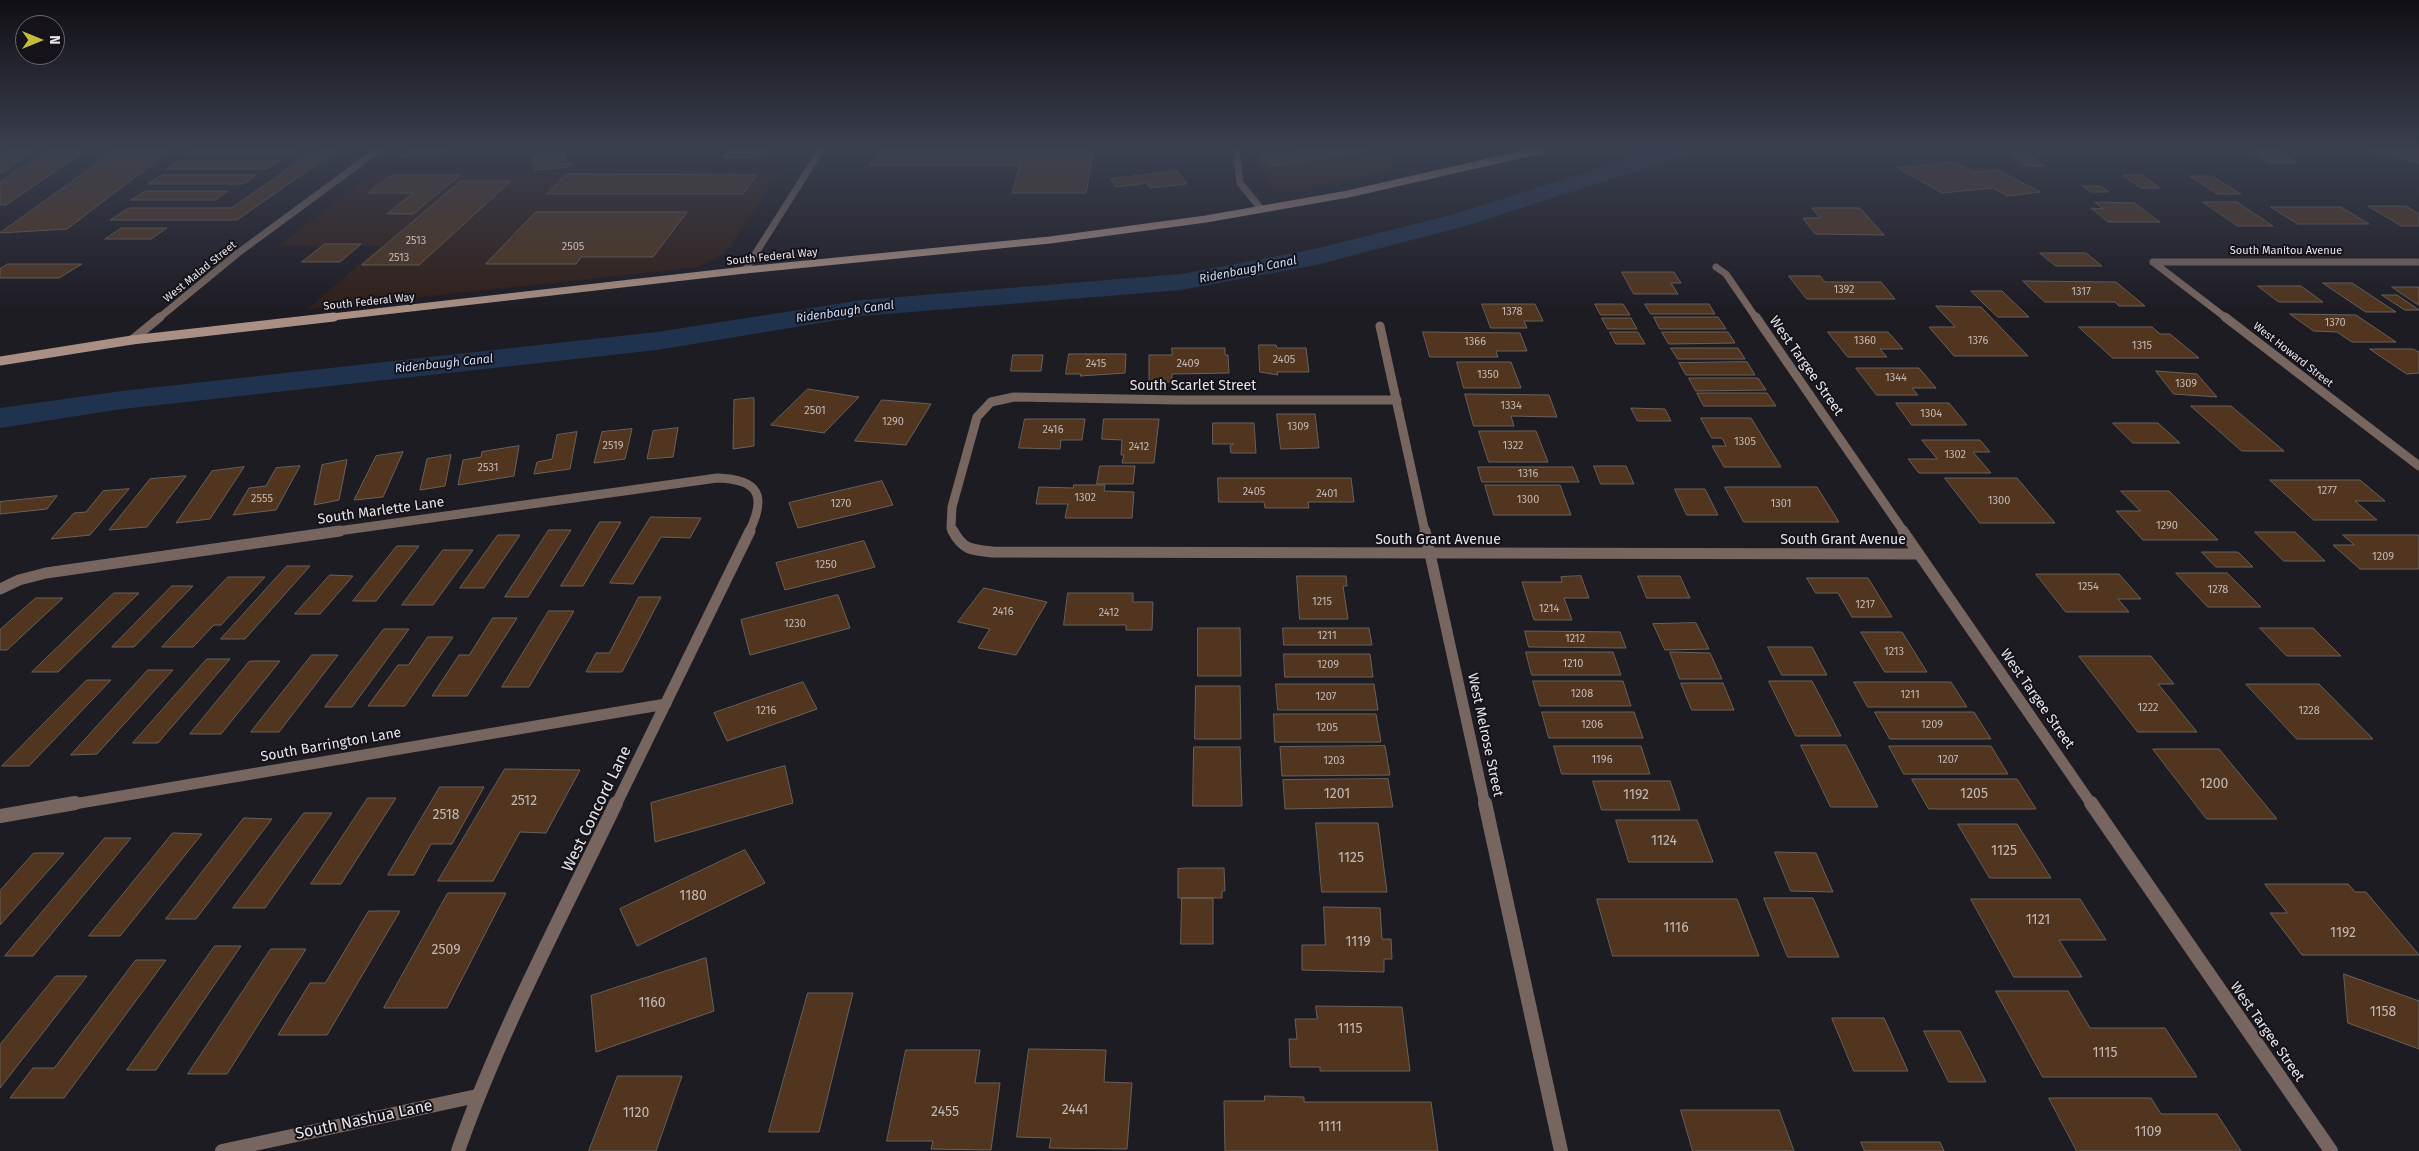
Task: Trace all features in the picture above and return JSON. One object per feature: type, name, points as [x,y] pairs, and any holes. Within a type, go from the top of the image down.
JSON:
[{"type":"main road","name":"South Federal Way","points":[[0,361],[132,340],[745,270],[1050,240],[1292,204]]},
{"type":"street","name":"West Malad Street","points":[[132,340],[238,253],[305,204]]},
{"type":"street","points":[[745,270],[786,204]]},
{"type":"street","points":[[1257,204],[1261,209]]},
{"type":"street","name":"South Manitou Avenue","points":[[2153,262],[2419,262]]},
{"type":"street","name":"West Howard Street","points":[[2153,262],[2419,466]]},
{"type":"street","name":"West Targee Street","points":[[1716,266],[1726,274],[2331,1151]]},
{"type":"street","name":"West Melrose Street","points":[[1380,326],[1561,1151]]},
{"type":"street","name":"South Scarlet Street","points":[[960,544],[951,528],[952,506],[978,417],[991,402],[1014,397],[1178,400],[1397,400]]},
{"type":"street","name":"South Marlette Lane","points":[[0,589],[19,580],[56,572],[702,479],[728,478],[748,484]]},
{"type":"street","name":"West Concord Lane","points":[[458,1151],[477,1096],[510,1022],[758,514],[758,498],[748,484]]},
{"type":"street","name":"South Grant Avenue","points":[[960,544],[974,550],[993,552],[1918,554]]},
{"type":"street","name":"South Barrington Lane","points":[[0,816],[666,704]]},
{"type":"street","name":"South Nashua Lane","points":[[222,1151],[477,1096]]},
{"type":"shaded area","points":[[333,204],[759,204],[725,253],[700,267],[308,309],[380,246],[277,246]]},
{"type":"building","points":[[41,204],[100,204],[67,229],[0,233]]},
{"type":"building","points":[[237,204],[260,204],[237,220],[110,220],[129,208],[231,208]]},
{"type":"building","points":[[400,204],[425,204],[413,214],[387,214]]},
{"type":"building","points":[[434,204],[486,204],[419,265],[362,265]]},
{"type":"building","points":[[2097,204],[2135,204],[2160,222],[2108,222],[2091,208],[2103,209]]},
{"type":"building","points":[[2205,204],[2240,204],[2273,226],[2238,226]]},
{"type":"building","points":[[2368,206],[2406,206],[2419,214],[2419,226],[2402,226]]},
{"type":"building","points":[[2271,207],[2341,207],[2369,224],[2298,224]]},
{"type":"building","points":[[1812,208],[1860,208],[1884,235],[1815,234],[1803,218],[1820,218]]},
{"type":"building","points":[[536,212],[687,212],[653,257],[581,257],[576,264],[486,264]]},
{"type":"building","points":[[122,228],[167,228],[151,239],[105,239]]},
{"type":"building","points":[[325,244],[361,244],[340,262],[302,262]]},
{"type":"building","points":[[2040,253],[2086,253],[2102,266],[2056,266]]},
{"type":"building","points":[[8,264],[82,264],[59,278],[0,278],[0,269]]},
{"type":"building","points":[[1622,272],[1674,272],[1681,283],[1671,283],[1678,294],[1634,294]]},
{"type":"building","points":[[1789,276],[1820,276],[1825,282],[1881,282],[1895,299],[1807,299]]},
{"type":"building","points":[[2023,281],[2116,282],[2145,306],[2119,306],[2115,302],[2045,302]]},
{"type":"building","points":[[2323,283],[2352,283],[2396,312],[2366,312]]},
{"type":"building","points":[[2258,286],[2301,286],[2323,302],[2279,302]]},
{"type":"building","points":[[2392,287],[2419,287],[2419,305]]},
{"type":"building","points":[[1971,291],[2002,291],[2029,317],[1998,317]]},
{"type":"building","points":[[2382,295],[2397,295],[2419,310],[2405,310]]},
{"type":"building","points":[[1482,304],[1535,304],[1543,321],[1524,321],[1527,328],[1491,328]]},
{"type":"building","points":[[1595,304],[1623,304],[1630,315],[1601,315]]},
{"type":"building","points":[[1645,304],[1709,304],[1715,314],[1651,314]]},
{"type":"building","points":[[1936,306],[1981,307],[2028,356],[1954,356],[1929,327],[1955,327]]},
{"type":"building","points":[[2290,314],[2356,315],[2396,342],[2352,342],[2337,332],[2314,331]]},
{"type":"building","points":[[1654,317],[1718,317],[1726,329],[1660,329]]},
{"type":"building","points":[[1602,318],[1631,318],[1637,329],[1608,329]]},
{"type":"building","points":[[2079,327],[2152,327],[2160,334],[2170,334],[2199,358],[2113,358]]},
{"type":"building","points":[[1423,332],[1520,333],[1527,351],[1496,351],[1498,357],[1430,357]]},
{"type":"building","points":[[1610,332],[1638,332],[1645,344],[1616,344]]},
{"type":"building","points":[[1662,332],[1728,332],[1735,343],[1669,344]]},
{"type":"building","points":[[1828,332],[1888,332],[1903,349],[1880,349],[1887,357],[1848,357]]},
{"type":"building","points":[[1259,345],[1276,345],[1277,348],[1306,348],[1309,372],[1277,372],[1278,375],[1260,372]]},
{"type":"building","points":[[1172,348],[1225,348],[1225,355],[1228,355],[1229,373],[1172,374],[1172,382],[1149,382],[1149,355],[1172,355]]},
{"type":"building","points":[[1671,348],[1738,348],[1745,359],[1678,359]]},
{"type":"building","points":[[2370,349],[2413,349],[2419,352],[2419,373],[2407,374]]},
{"type":"building","points":[[1069,354],[1126,354],[1125,373],[1080,376],[1081,374],[1066,374]]},
{"type":"building","points":[[1013,355],[1043,355],[1041,371],[1011,371]]},
{"type":"building","points":[[1457,362],[1511,362],[1521,388],[1464,388]]},
{"type":"building","points":[[1747,362],[1755,375],[1686,375],[1679,363]]},
{"type":"building","points":[[1856,368],[1919,368],[1936,388],[1912,388],[1918,395],[1877,395]]},
{"type":"building","points":[[2156,371],[2197,374],[2217,397],[2174,394]]},
{"type":"building","points":[[1689,378],[1758,378],[1766,390],[1696,391]]},
{"type":"building","points":[[808,389],[859,397],[824,433],[771,425]]},
{"type":"building","points":[[1697,393],[1767,393],[1776,406],[1704,406]]},
{"type":"building","points":[[1465,394],[1549,395],[1557,417],[1511,416],[1514,426],[1474,426]]},
{"type":"building","points":[[754,398],[754,446],[733,449],[734,400]]},
{"type":"building","points":[[882,400],[931,404],[906,445],[855,441]]},
{"type":"building","points":[[1896,403],[1949,403],[1967,425],[1912,425]]},
{"type":"building","points":[[2191,406],[2231,406],[2284,451],[2242,451]]},
{"type":"building","points":[[1631,408],[1665,409],[1671,421],[1638,421]]},
{"type":"building","points":[[1277,414],[1315,414],[1319,448],[1281,449]]},
{"type":"building","points":[[1701,418],[1751,418],[1781,467],[1724,467],[1712,446],[1726,446],[1722,438],[1712,438]]},
{"type":"building","points":[[1025,419],[1085,419],[1082,440],[1061,440],[1060,449],[1019,448]]},
{"type":"building","points":[[1104,419],[1159,419],[1154,463],[1122,463],[1124,455],[1121,455],[1122,440],[1102,439]]},
{"type":"building","points":[[1213,423],[1254,423],[1256,453],[1231,453],[1230,446],[1234,444],[1213,444]]},
{"type":"building","points":[[2113,423],[2158,423],[2180,443],[2133,443]]},
{"type":"building","points":[[678,428],[673,457],[647,459],[653,431]]},
{"type":"building","points":[[632,429],[625,459],[594,463],[602,432]]},
{"type":"building","points":[[1479,431],[1536,431],[1548,462],[1489,462]]},
{"type":"building","points":[[577,432],[570,469],[534,474],[537,462],[552,459],[557,435]]},
{"type":"building","points":[[1922,440],[1980,440],[1990,452],[1973,452],[1991,473],[1919,473],[1908,459],[1937,459]]},
{"type":"building","points":[[519,446],[514,476],[458,485],[463,460],[481,457],[482,452]]},
{"type":"building","points":[[403,452],[383,497],[354,500],[376,456]]},
{"type":"building","points":[[451,455],[445,486],[420,490],[427,459]]},
{"type":"building","points":[[347,460],[339,500],[314,505],[322,465]]},
{"type":"building","points":[[300,466],[276,510],[233,515],[249,488],[266,486],[276,468]]},
{"type":"building","points":[[1100,466],[1135,466],[1133,484],[1097,484]]},
{"type":"building","points":[[1594,466],[1626,466],[1634,484],[1601,484]]},
{"type":"building","points":[[244,467],[210,519],[176,523],[212,471]]},
{"type":"building","points":[[1478,467],[1573,467],[1579,482],[1482,482]]},
{"type":"building","points":[[186,476],[147,527],[109,530],[150,479]]},
{"type":"building","points":[[1218,478],[1351,478],[1354,502],[1308,502],[1309,508],[1265,508],[1264,502],[1219,502]]},
{"type":"building","points":[[1945,478],[2017,478],[2055,523],[1980,523]]},
{"type":"building","points":[[2270,480],[2360,480],[2385,501],[2355,501],[2377,520],[2314,520]]},
{"type":"building","points":[[882,481],[893,505],[798,528],[789,503]]},
{"type":"building","points":[[1074,485],[1105,485],[1104,491],[1134,492],[1132,518],[1065,518],[1068,504],[1036,504],[1039,487],[1073,488]]},
{"type":"building","points":[[1485,485],[1560,485],[1571,515],[1494,515]]},
{"type":"building","points":[[1725,487],[1817,487],[1839,522],[1744,522]]},
{"type":"building","points":[[129,489],[90,535],[51,539],[74,513],[86,512],[103,491]]},
{"type":"building","points":[[1675,489],[1705,489],[1718,515],[1687,515]]},
{"type":"building","points":[[2121,491],[2169,491],[2218,540],[2143,540],[2116,511],[2140,511]]},
{"type":"building","points":[[57,496],[47,509],[0,514],[0,502]]},
{"type":"building","points":[[651,517],[701,518],[690,538],[661,537],[633,584],[610,583]]},
{"type":"building","points":[[600,522],[621,522],[583,586],[561,586]]},
{"type":"building","points":[[549,530],[571,530],[528,597],[505,597]]},
{"type":"building","points":[[2255,532],[2295,532],[2325,561],[2284,561]]},
{"type":"building","points":[[498,535],[520,535],[484,588],[460,588]]},
{"type":"building","points":[[2343,535],[2419,535],[2419,569],[2360,569],[2333,545],[2354,545]]},
{"type":"building","points":[[864,541],[875,567],[785,590],[776,563]]},
{"type":"building","points":[[397,546],[419,546],[376,601],[353,601]]},
{"type":"building","points":[[443,550],[473,550],[433,605],[402,605]]},
{"type":"building","points":[[2202,552],[2238,552],[2253,567],[2216,567]]},
{"type":"building","points":[[287,566],[310,566],[245,639],[221,639]]},
{"type":"building","points":[[2176,573],[2227,573],[2261,607],[2208,607]]},
{"type":"building","points":[[2036,574],[2119,574],[2141,599],[2118,599],[2129,612],[2066,612]]},
{"type":"building","points":[[330,575],[353,576],[320,614],[295,614]]},
{"type":"building","points":[[1297,576],[1346,576],[1347,586],[1343,586],[1348,619],[1300,619]]},
{"type":"building","points":[[1581,576],[1589,598],[1564,598],[1572,620],[1534,620],[1522,582],[1562,582],[1561,577]]},
{"type":"building","points":[[1638,576],[1680,576],[1690,598],[1647,598]]},
{"type":"building","points":[[228,577],[265,577],[221,625],[214,625],[193,647],[162,647]]},
{"type":"building","points":[[1807,578],[1868,578],[1892,617],[1852,617],[1838,593],[1816,593]]},
{"type":"building","points":[[172,586],[193,586],[134,647],[112,647]]},
{"type":"building","points":[[984,588],[1047,602],[1016,655],[978,648],[990,629],[958,622]]},
{"type":"building","points":[[114,593],[139,593],[58,672],[32,672]]},
{"type":"building","points":[[1068,593],[1133,593],[1133,602],[1153,602],[1152,630],[1126,630],[1126,625],[1064,625]]},
{"type":"building","points":[[838,595],[850,628],[750,655],[741,620]]},
{"type":"building","points":[[639,597],[661,597],[622,672],[586,672],[596,653],[609,653]]},
{"type":"building","points":[[36,598],[63,598],[7,650],[0,650],[0,630]]},
{"type":"building","points":[[549,611],[574,611],[529,687],[502,687]]},
{"type":"building","points":[[493,618],[517,618],[467,696],[432,696],[459,655],[469,655]]},
{"type":"building","points":[[1696,623],[1709,649],[1665,650],[1653,624]]},
{"type":"building","points":[[1198,628],[1240,628],[1241,676],[1198,676]]},
{"type":"building","points":[[1283,628],[1369,628],[1372,645],[1284,645]]},
{"type":"building","points":[[2260,628],[2313,628],[2341,656],[2287,656]]},
{"type":"building","points":[[384,629],[409,629],[352,707],[325,707]]},
{"type":"building","points":[[1525,631],[1620,632],[1626,648],[1529,647]]},
{"type":"building","points":[[1861,632],[1902,632],[1927,672],[1885,672]]},
{"type":"building","points":[[428,637],[453,637],[405,706],[368,706],[398,665],[408,665]]},
{"type":"building","points":[[1768,647],[1812,647],[1827,675],[1782,675]]},
{"type":"building","points":[[1526,652],[1613,652],[1621,675],[1532,675]]},
{"type":"building","points":[[1670,652],[1710,653],[1722,679],[1680,679]]},
{"type":"building","points":[[1284,654],[1370,654],[1373,677],[1285,677]]},
{"type":"building","points":[[312,655],[338,655],[279,732],[251,732]]},
{"type":"building","points":[[2079,656],[2151,656],[2174,684],[2158,684],[2197,732],[2138,732]]},
{"type":"building","points":[[207,659],[230,659],[158,743],[133,743]]},
{"type":"building","points":[[250,661],[280,661],[221,734],[190,734]]},
{"type":"building","points":[[148,670],[173,670],[97,754],[71,755]]},
{"type":"building","points":[[87,680],[111,680],[29,766],[2,766]]},
{"type":"building","points":[[1533,681],[1623,681],[1631,706],[1540,706]]},
{"type":"building","points":[[1769,681],[1812,681],[1841,736],[1796,736]]},
{"type":"building","points":[[803,682],[817,709],[727,741],[714,713]]},
{"type":"building","points":[[1854,682],[1951,682],[1967,707],[1868,707]]},
{"type":"building","points":[[1681,683],[1723,683],[1734,710],[1692,710]]},
{"type":"building","points":[[1276,684],[1374,684],[1378,710],[1278,710]]},
{"type":"building","points":[[2246,684],[2319,684],[2373,739],[2297,739]]},
{"type":"building","points":[[1196,686],[1240,686],[1241,739],[1195,739]]},
{"type":"building","points":[[1542,712],[1634,712],[1643,738],[1549,738]]},
{"type":"building","points":[[1875,712],[1974,712],[1991,739],[1890,739]]},
{"type":"building","points":[[1274,714],[1376,714],[1381,742],[1275,742]]},
{"type":"building","points":[[1801,745],[1846,745],[1878,807],[1831,807]]},
{"type":"building","points":[[1385,746],[1390,775],[1282,776],[1280,747]]},
{"type":"building","points":[[1554,746],[1641,746],[1650,774],[1562,774]]},
{"type":"building","points":[[1889,746],[1991,746],[2008,774],[1904,774]]},
{"type":"building","points":[[1194,747],[1240,747],[1242,806],[1193,806]]},
{"type":"building","points":[[2153,749],[2219,749],[2277,819],[2207,819]]},
{"type":"building","points":[[785,766],[793,803],[655,842],[651,803]]},
{"type":"building","points":[[505,769],[580,770],[546,833],[520,832],[493,881],[438,881]]},
{"type":"building","points":[[1388,779],[1393,807],[1285,809],[1283,780]]},
{"type":"building","points":[[1912,779],[2017,779],[2036,809],[1929,809]]},
{"type":"building","points":[[1593,781],[1670,781],[1680,810],[1602,810]]},
{"type":"building","points":[[440,787],[484,787],[452,844],[431,844],[414,875],[388,875]]},
{"type":"building","points":[[368,798],[396,798],[341,884],[311,884]]},
{"type":"building","points":[[304,813],[332,813],[265,908],[233,908]]},
{"type":"building","points":[[244,818],[272,819],[196,919],[166,919]]},
{"type":"building","points":[[1616,820],[1697,820],[1713,862],[1629,862]]},
{"type":"building","points":[[1316,823],[1378,823],[1387,892],[1322,892]]},
{"type":"building","points":[[1958,824],[2017,824],[2051,878],[1990,878]]},
{"type":"building","points":[[173,833],[202,834],[120,936],[89,936]]},
{"type":"building","points":[[105,838],[131,838],[33,956],[5,956]]},
{"type":"building","points":[[745,850],[765,883],[637,946],[620,909]]},
{"type":"building","points":[[1775,852],[1816,853],[1833,892],[1791,891]]},
{"type":"building","points":[[34,853],[64,853],[0,925],[0,891]]},
{"type":"building","points":[[1224,868],[1225,891],[1222,891],[1222,898],[1178,898],[1178,869]]},
{"type":"building","points":[[2265,884],[2348,884],[2355,892],[2366,892],[2419,955],[2302,955],[2270,913],[2287,913]]},
{"type":"building","points":[[448,893],[506,893],[447,1008],[384,1008]]},
{"type":"building","points":[[1182,898],[1213,898],[1213,944],[1181,944]]},
{"type":"building","points":[[1764,898],[1813,898],[1839,957],[1788,957]]},
{"type":"building","points":[[1597,899],[1737,899],[1759,956],[1613,956]]},
{"type":"building","points":[[1971,899],[2080,899],[2106,940],[2059,940],[2082,977],[2014,977]]},
{"type":"building","points":[[1324,907],[1380,908],[1382,939],[1391,939],[1392,959],[1384,959],[1384,972],[1302,970],[1302,945],[1325,945]]},
{"type":"building","points":[[369,911],[400,911],[327,1035],[278,1035],[310,983],[325,983]]},
{"type":"building","points":[[215,946],[241,946],[156,1070],[127,1070]]},
{"type":"building","points":[[271,949],[306,949],[227,1074],[188,1074]]},
{"type":"building","points":[[706,958],[714,1011],[596,1052],[591,996]]},
{"type":"building","points":[[136,960],[166,960],[64,1098],[10,1098],[33,1068],[54,1068]]},
{"type":"building","points":[[2344,974],[2419,1001],[2419,1049],[2348,1023]]},
{"type":"building","points":[[56,976],[87,976],[0,1088],[0,1045]]},
{"type":"building","points":[[1996,991],[2068,991],[2090,1028],[2165,1028],[2197,1077],[2043,1077]]},
{"type":"building","points":[[808,993],[853,993],[819,1132],[769,1132]]},
{"type":"building","points":[[1316,1006],[1402,1007],[1410,1071],[1320,1071],[1320,1067],[1290,1067],[1289,1039],[1297,1039],[1295,1019],[1317,1019]]},
{"type":"building","points":[[1832,1018],[1884,1018],[1908,1071],[1854,1071]]},
{"type":"building","points":[[1924,1031],[1960,1031],[1986,1082],[1949,1082]]},
{"type":"building","points":[[1029,1049],[1106,1050],[1104,1082],[1132,1083],[1127,1149],[1049,1148],[1051,1138],[1017,1137]]},
{"type":"building","points":[[906,1050],[980,1050],[975,1083],[1000,1083],[991,1150],[931,1149],[933,1141],[887,1141]]},
{"type":"building","points":[[618,1076],[682,1076],[656,1151],[589,1151]]},
{"type":"building","points":[[1265,1096],[1304,1097],[1304,1102],[1431,1102],[1438,1151],[1225,1151],[1224,1101],[1264,1101]]},
{"type":"building","points":[[2049,1098],[2151,1098],[2161,1114],[2217,1114],[2241,1151],[2077,1151]]},
{"type":"building","points":[[1681,1110],[1779,1110],[1794,1151],[1693,1151]]},
{"type":"building","points":[[1861,1142],[1940,1142],[1944,1151],[1865,1151]]},
{"type":"waterway","name":"Ridenbaugh Canal","points":[[0,418],[122,400],[657,341],[862,308],[1181,282],[1316,257],[1460,220],[1511,204]]}]
